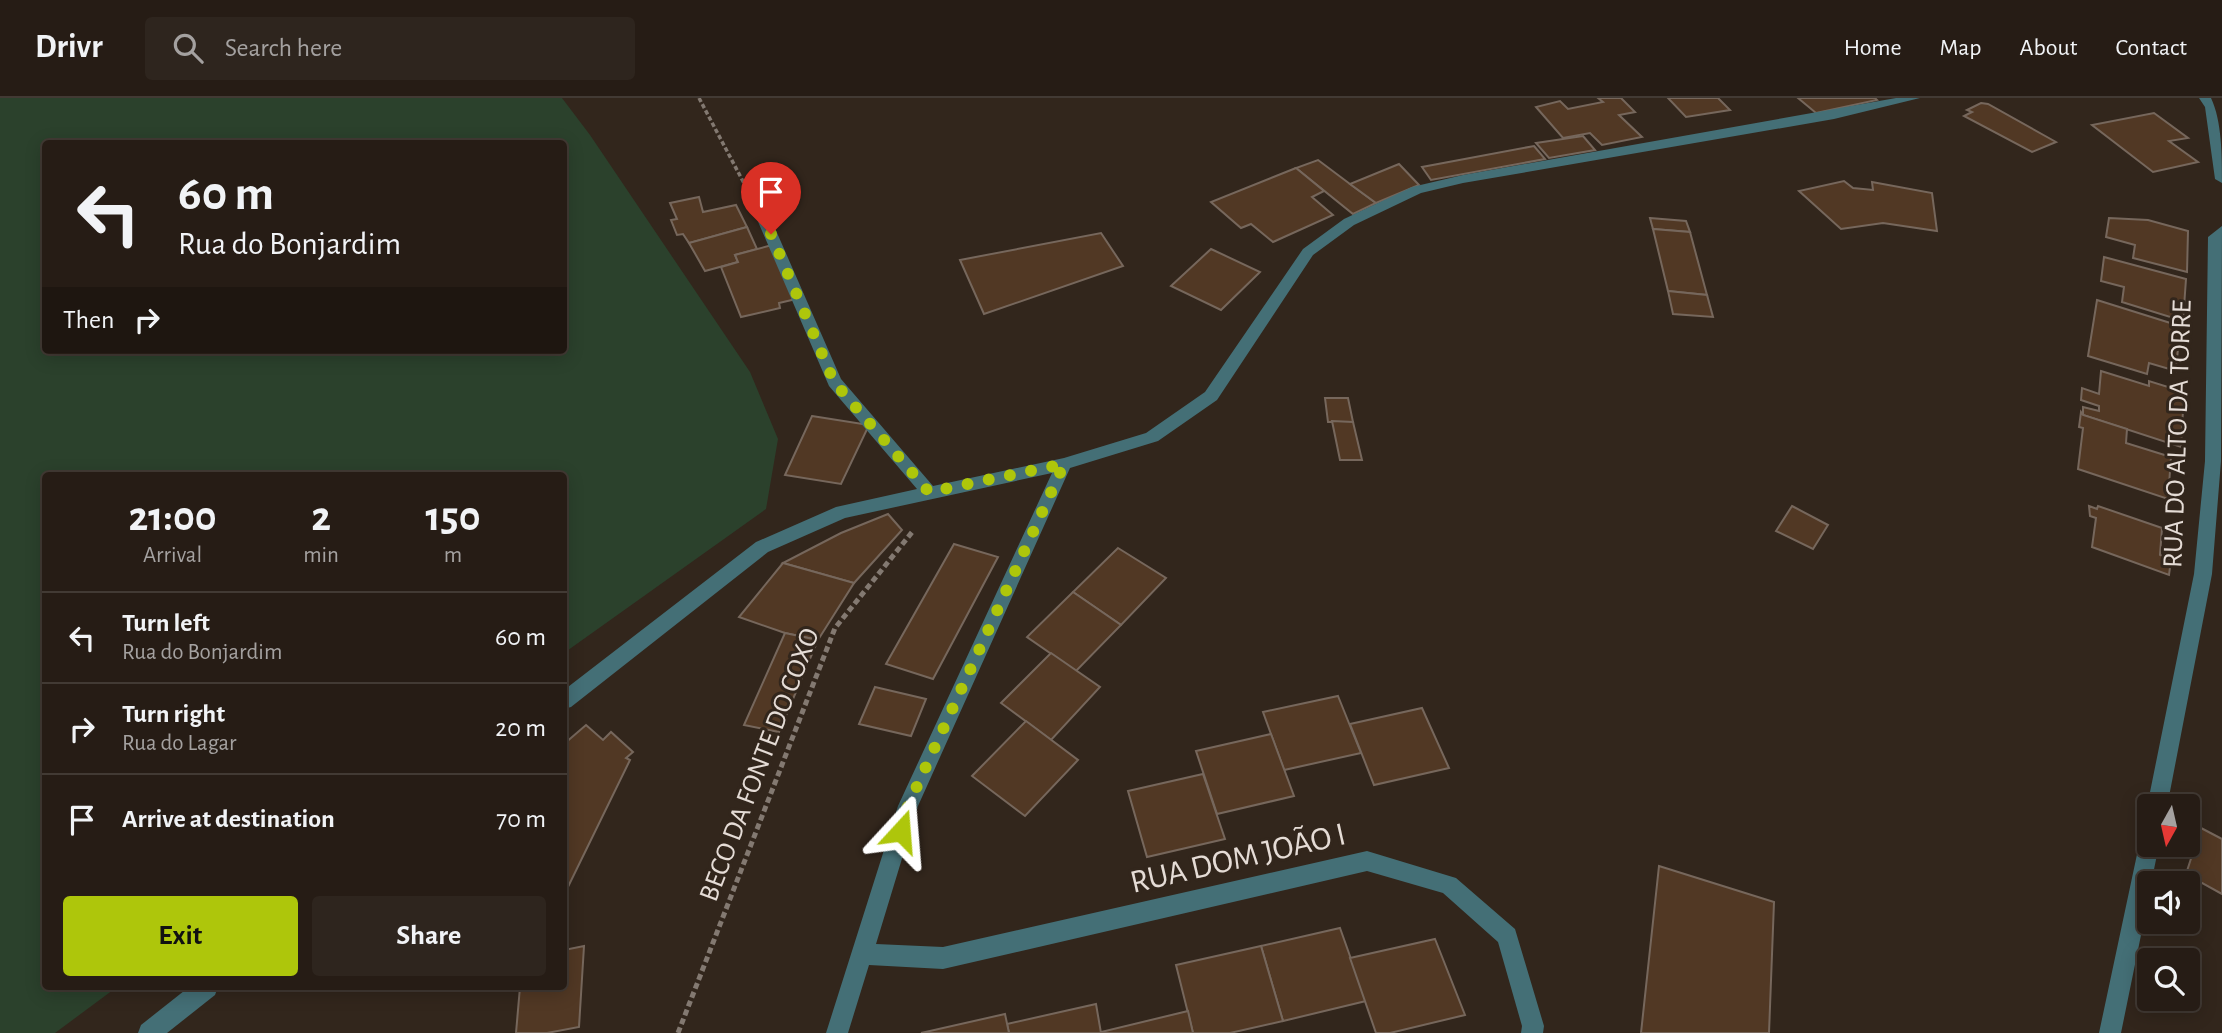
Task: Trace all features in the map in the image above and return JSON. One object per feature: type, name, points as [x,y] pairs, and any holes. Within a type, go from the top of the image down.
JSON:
[{"type":"street","points":[[567,699],[762,547],[842,512],[1064,464],[1152,437],[1211,396],[1308,252],[1349,222],[1417,190],[1463,179],[1834,115],[1914,98]]},
{"type":"street","points":[[2205,98],[2211,107],[2222,179]]},
{"type":"street","points":[[760,210],[834,382],[929,492]]},
{"type":"street","name":"RUA DO ALTO DA TORRE","points":[[2160,794],[2203,574],[2213,461],[2215,237],[2222,230]]},
{"type":"street","points":[[837,1033],[864,954],[908,806],[1064,464]]},
{"type":"street","points":[[2110,1033],[2146,858]]},
{"type":"street","name":"RUA DOM JOÃO I","points":[[864,954],[943,958],[1367,861],[1449,885],[1507,936],[1532,1033]]},
{"type":"street","points":[[149,1033],[203,990]]},
{"type":"path","points":[[699,98],[760,210]]},
{"type":"path","name":"BECO DA FONTE DO COXO","points":[[678,1033],[835,628],[919,524],[929,492]]},
{"type":"green space","points":[[0,98],[562,98],[590,135],[750,372],[778,439],[766,509],[567,651],[567,472],[42,472],[42,990],[113,990],[55,1033],[0,1033]]},
{"type":"building","points":[[1598,98],[1621,98],[1635,112],[1619,115],[1642,137],[1602,145],[1590,133],[1563,138],[1536,107],[1560,101],[1568,109],[1603,102]]},
{"type":"building","points":[[1668,98],[1718,98],[1730,110],[1686,117]]},
{"type":"building","points":[[1798,98],[1875,98],[1877,100],[1816,113]]},
{"type":"building","points":[[1981,103],[1988,104],[2056,142],[2032,152],[1964,116],[1972,112],[1967,110]]},
{"type":"building","points":[[2154,113],[2188,138],[2169,141],[2198,162],[2153,172],[2092,125]]},
{"type":"building","points":[[1583,136],[1595,150],[1549,158],[1536,143]]},
{"type":"building","points":[[1534,146],[1545,159],[1431,180],[1422,167]]},
{"type":"building","points":[[1318,160],[1376,203],[1353,214],[1296,168]]},
{"type":"building","points":[[1399,164],[1419,185],[1376,203],[1350,184]]},
{"type":"building","points":[[1296,168],[1324,191],[1312,197],[1333,215],[1273,242],[1251,224],[1241,228],[1211,202]]},
{"type":"building","points":[[1844,181],[1853,188],[1873,190],[1872,182],[1932,193],[1937,231],[1883,223],[1841,229],[1799,191]]},
{"type":"building","points":[[699,197],[703,212],[736,205],[747,227],[689,243],[683,234],[677,235],[671,220],[677,219],[670,203]]},
{"type":"building","points":[[1650,218],[1686,221],[1690,232],[1653,229]]},
{"type":"building","points":[[2109,218],[2148,220],[2188,231],[2187,272],[2133,258],[2135,245],[2106,237]]},
{"type":"building","points":[[747,227],[757,249],[735,255],[738,262],[705,271],[689,243]]},
{"type":"building","points":[[1653,229],[1690,232],[1707,295],[1668,291]]},
{"type":"building","points":[[1101,233],[1123,266],[984,314],[960,260]]},
{"type":"building","points":[[772,245],[796,299],[779,303],[780,308],[741,317],[721,267],[738,262],[735,255]]},
{"type":"building","points":[[1211,249],[1260,272],[1221,310],[1171,286]]},
{"type":"building","points":[[2104,257],[2186,279],[2183,321],[2122,302],[2124,287],[2101,281]]},
{"type":"building","points":[[1668,291],[1707,295],[1713,317],[1673,314]]},
{"type":"building","points":[[2097,300],[2180,326],[2176,371],[2149,363],[2147,374],[2088,356]]},
{"type":"building","points":[[2101,371],[2149,386],[2149,381],[2184,392],[2181,447],[2083,415],[2083,407],[2099,411],[2099,406],[2081,400],[2082,388],[2099,394]]},
{"type":"building","points":[[1325,398],[1348,398],[1353,422],[1328,422]]},
{"type":"building","points":[[2081,412],[2083,415],[2127,429],[2126,443],[2171,457],[2168,499],[2078,469],[2083,428],[2079,427]]},
{"type":"building","points":[[812,416],[869,425],[841,484],[785,475]]},
{"type":"building","points":[[1332,421],[1353,422],[1362,460],[1340,460]]},
{"type":"building","points":[[1792,506],[1828,525],[1813,549],[1776,531]]},
{"type":"building","points":[[2089,506],[2097,509],[2098,506],[2162,528],[2160,555],[2171,560],[2169,575],[2092,547],[2096,518],[2090,516]]},
{"type":"building","points":[[888,514],[902,530],[854,583],[783,563],[841,533]]},
{"type":"building","points":[[954,544],[998,557],[933,679],[886,664]]},
{"type":"building","points":[[1118,548],[1166,578],[1121,625],[1073,592]]},
{"type":"building","points":[[783,563],[854,583],[818,640],[785,633],[739,617]]},
{"type":"building","points":[[1073,592],[1121,625],[1076,671],[1027,637]]},
{"type":"building","points":[[785,633],[818,640],[779,732],[744,725]]},
{"type":"building","points":[[1051,653],[1100,687],[1051,740],[1001,703]]},
{"type":"building","points":[[875,687],[926,699],[911,736],[859,724]]},
{"type":"building","points":[[1338,696],[1361,753],[1284,770],[1263,712]]},
{"type":"building","points":[[1422,708],[1449,768],[1374,785],[1350,724]]},
{"type":"building","points":[[1026,721],[1078,760],[1025,816],[972,776]]},
{"type":"building","points":[[586,725],[603,740],[611,732],[633,752],[626,758],[630,760],[567,889],[567,741]]},
{"type":"building","points":[[1271,734],[1294,796],[1217,814],[1196,751]]},
{"type":"building","points":[[1203,774],[1225,839],[1147,857],[1128,791]]},
{"type":"building","points":[[2201,828],[2222,839],[2222,894],[2200,882],[2200,871],[2187,871],[2191,858],[2200,858]]},
{"type":"building","points":[[1659,866],[1774,902],[1769,1033],[1641,1033]]},
{"type":"building","points":[[1340,928],[1366,1001],[1283,1021],[1261,946]]},
{"type":"building","points":[[1435,939],[1465,1015],[1390,1033],[1376,1033],[1350,958]]},
{"type":"building","points":[[584,946],[579,1027],[547,1033],[516,1033],[520,990],[567,990],[567,949]]},
{"type":"building","points":[[1261,946],[1283,1021],[1230,1033],[1193,1033],[1176,965]]},
{"type":"building","points":[[1096,1004],[1101,1033],[1009,1033],[1007,1024]]},
{"type":"building","points":[[1188,1011],[1193,1033],[1101,1033],[1101,1032]]},
{"type":"building","points":[[1005,1014],[1009,1033],[921,1033]]},
{"type":"route","points":[[771,234],[834,382],[929,492],[1064,464],[908,806],[901,831]]}]
